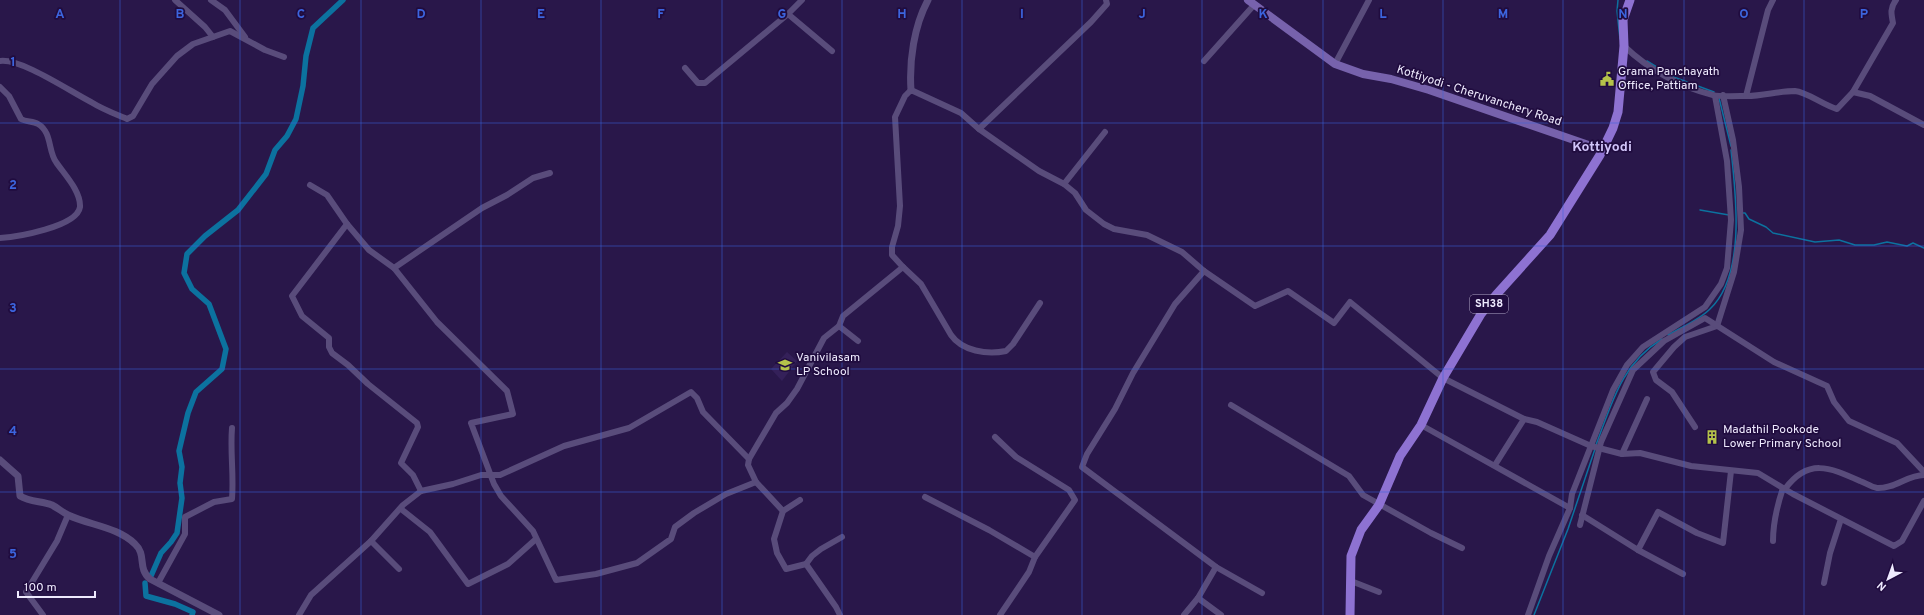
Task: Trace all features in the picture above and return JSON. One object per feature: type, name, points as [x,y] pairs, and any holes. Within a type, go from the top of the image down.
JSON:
[{"type":"main road","name":"SH38","points":[[1350,615],[1352,556],[1356,543],[1361,530],[1379,504],[1400,456],[1421,426],[1443,378],[1481,314],[1496,295],[1550,235],[1603,150],[1613,128],[1618,112],[1624,46],[1623,20],[1630,0]]},
{"type":"main road","name":"Kottiyodi - Cheruvanchery Road","points":[[1251,3],[1335,64],[1362,74],[1390,79],[1429,90],[1603,150]]},
{"type":"street","points":[[175,0],[205,27],[213,37]]},
{"type":"street","points":[[211,0],[225,10],[246,38]]},
{"type":"street","points":[[685,68],[698,83],[706,83],[788,14],[802,0]]},
{"type":"street","points":[[928,0],[922,11],[915,40],[910,76],[911,90],[905,96],[895,117],[900,206],[898,226],[892,247],[892,255],[921,284],[951,335],[956,342],[963,347],[988,352],[1006,351],[1013,344],[1040,303]]},
{"type":"street","points":[[979,129],[1091,22],[1107,4],[1106,0]]},
{"type":"street","points":[[1335,64],[1369,0]]},
{"type":"street","points":[[1746,96],[1768,10],[1773,0]]},
{"type":"street","points":[[1624,46],[1638,60],[1692,90],[1715,96],[1746,96],[1796,91],[1810,96],[1826,106],[1837,109],[1853,92],[1893,23],[1890,12],[1896,0]]},
{"type":"street","points":[[1204,61],[1251,3]]},
{"type":"street","points":[[788,14],[832,51]]},
{"type":"street","points":[[0,61],[6,60],[31,69],[90,102],[127,119],[134,116],[152,84],[177,56],[193,44],[230,31],[246,38],[265,50],[284,57]]},
{"type":"street","points":[[0,87],[9,96],[21,119],[39,124],[45,131],[51,153],[78,197],[80,207],[77,214],[60,224],[15,237],[0,238]]},
{"type":"street","points":[[911,90],[961,113],[979,129],[1039,171],[1064,184],[1074,193],[1086,210],[1104,224],[1114,229],[1147,235],[1182,252],[1204,270],[1255,306],[1288,291],[1334,323],[1350,302],[1443,378],[1524,419],[1537,422],[1591,446],[1600,447],[1622,454],[1640,453],[1691,466],[1758,473],[1841,519],[1894,546],[1902,541],[1924,501]]},
{"type":"street","points":[[1853,92],[1870,96],[1924,125]]},
{"type":"street","points":[[1717,326],[1734,272],[1741,230],[1739,187],[1733,140],[1722,95]]},
{"type":"street","points":[[1528,615],[1548,556],[1570,508],[1572,494],[1614,390],[1627,364],[1643,346],[1705,306],[1721,284],[1727,268],[1731,220],[1727,161],[1715,96]]},
{"type":"street","points":[[1064,184],[1105,132]]},
{"type":"street","points":[[394,268],[482,208],[508,195],[533,178],[550,173]]},
{"type":"street","points":[[310,185],[327,195],[347,224],[369,250],[394,268],[437,322],[508,391],[513,414],[471,423],[490,475],[501,496],[533,531],[556,580],[596,574],[637,563],[671,539],[675,527],[694,513],[726,494],[756,482]]},
{"type":"street","points":[[347,224],[292,296],[302,316],[329,338],[329,347],[332,353],[416,423],[418,427],[401,463],[413,475],[421,491]]},
{"type":"street","points":[[783,511],[756,482],[748,465],[749,459],[776,413],[787,403],[797,389],[824,338],[839,326],[842,316],[903,267]]},
{"type":"street","points":[[1204,270],[1172,310],[1133,373],[1115,409],[1087,454],[1082,467],[1216,567],[1262,593]]},
{"type":"street","points":[[1580,525],[1600,447],[1633,370],[1648,354],[1664,341],[1705,318],[1774,362],[1827,386],[1834,402],[1849,421],[1897,443],[1924,474]]},
{"type":"street","points":[[839,326],[858,341]]},
{"type":"street","points":[[1695,427],[1672,392],[1656,380],[1653,372],[1674,347],[1685,337],[1717,326]]},
{"type":"street","points":[[299,615],[311,595],[370,541],[404,505],[421,491],[453,484],[481,475],[500,475],[564,446],[629,428],[691,392],[697,398],[703,412],[749,459]]},
{"type":"street","points":[[1622,454],[1647,399]]},
{"type":"street","points":[[1231,405],[1349,476],[1363,495],[1462,548]]},
{"type":"street","points":[[1495,465],[1524,419]]},
{"type":"street","points":[[1421,426],[1488,464],[1495,465],[1570,508]]},
{"type":"street","points":[[158,583],[185,534],[185,517],[214,502],[232,499],[234,476],[230,447],[232,428]]},
{"type":"street","points":[[995,437],[1016,457],[1069,490],[1075,500],[1035,557],[1029,572],[1000,615]]},
{"type":"street","points":[[0,460],[18,476],[20,496],[25,499],[52,505],[68,515],[123,535],[140,550],[142,570],[150,579],[219,615]]},
{"type":"street","points":[[1773,541],[1776,513],[1784,488],[1802,471],[1815,467],[1837,472],[1878,488],[1893,486],[1915,475],[1924,474]]},
{"type":"street","points":[[1638,550],[1658,512],[1697,533],[1723,543],[1731,471]]},
{"type":"street","points":[[925,497],[989,530],[1035,557]]},
{"type":"street","points":[[800,500],[783,511],[774,539],[777,554],[786,569],[806,564],[812,556],[821,549],[842,538]]},
{"type":"street","points":[[401,509],[430,532],[468,584],[508,564],[536,538]]},
{"type":"street","points":[[43,615],[26,592],[57,541],[68,515]]},
{"type":"street","points":[[1582,515],[1638,550],[1683,574]]},
{"type":"street","points":[[1824,583],[1830,553],[1841,519]]},
{"type":"street","points":[[370,541],[399,570]]},
{"type":"street","points":[[806,564],[840,615]]},
{"type":"street","points":[[1184,615],[1198,598],[1216,567]]},
{"type":"street","points":[[1351,581],[1379,592]]},
{"type":"street","points":[[1198,598],[1220,615]]},
{"type":"shaded area","name":"Vanivilasam LP School","points":[[787,352],[797,361],[782,381],[771,369]]},
{"type":"waterway","points":[[151,576],[161,553],[177,533],[182,498],[180,483],[182,467],[179,451],[188,413],[196,392],[222,369],[226,349],[209,304],[192,289],[184,273],[187,254],[205,236],[238,210],[266,174],[275,150],[287,136],[296,119],[303,86],[306,56],[313,28],[343,0]]},
{"type":"waterway","points":[[1618,0],[1617,11],[1620,39]]},
{"type":"waterway","points":[[1647,61],[1668,74]]},
{"type":"waterway","points":[[1671,76],[1714,92]]},
{"type":"waterway","points":[[1719,98],[1731,146]]},
{"type":"waterway","points":[[1668,335],[1706,313],[1721,294],[1729,276],[1734,256],[1736,234],[1735,189],[1731,150]]},
{"type":"waterway","points":[[1700,210],[1729,215]]},
{"type":"waterway","points":[[1742,213],[1745,213],[1749,219],[1766,227],[1773,233],[1815,242],[1839,240],[1855,245],[1874,245],[1887,242],[1907,246],[1913,243],[1924,248]]},
{"type":"waterway","points":[[1596,445],[1613,400],[1627,372],[1648,349],[1662,339]]},
{"type":"waterway","points":[[1534,615],[1568,529],[1595,449]]},
{"type":"waterway","points":[[145,583],[146,596],[175,604],[193,612],[192,615]]},
{"type":"place","name":"Grama Panchayath Office, Pattiam","points":[[1607,79]]},
{"type":"place","name":"Vanivilasam LP School","points":[[785,365]]},
{"type":"place","name":"Madathil Pookode Lower Primary School","points":[[1712,437]]},
{"type":"district","name":"Kottiyodi","points":[[1602,147]]}]
